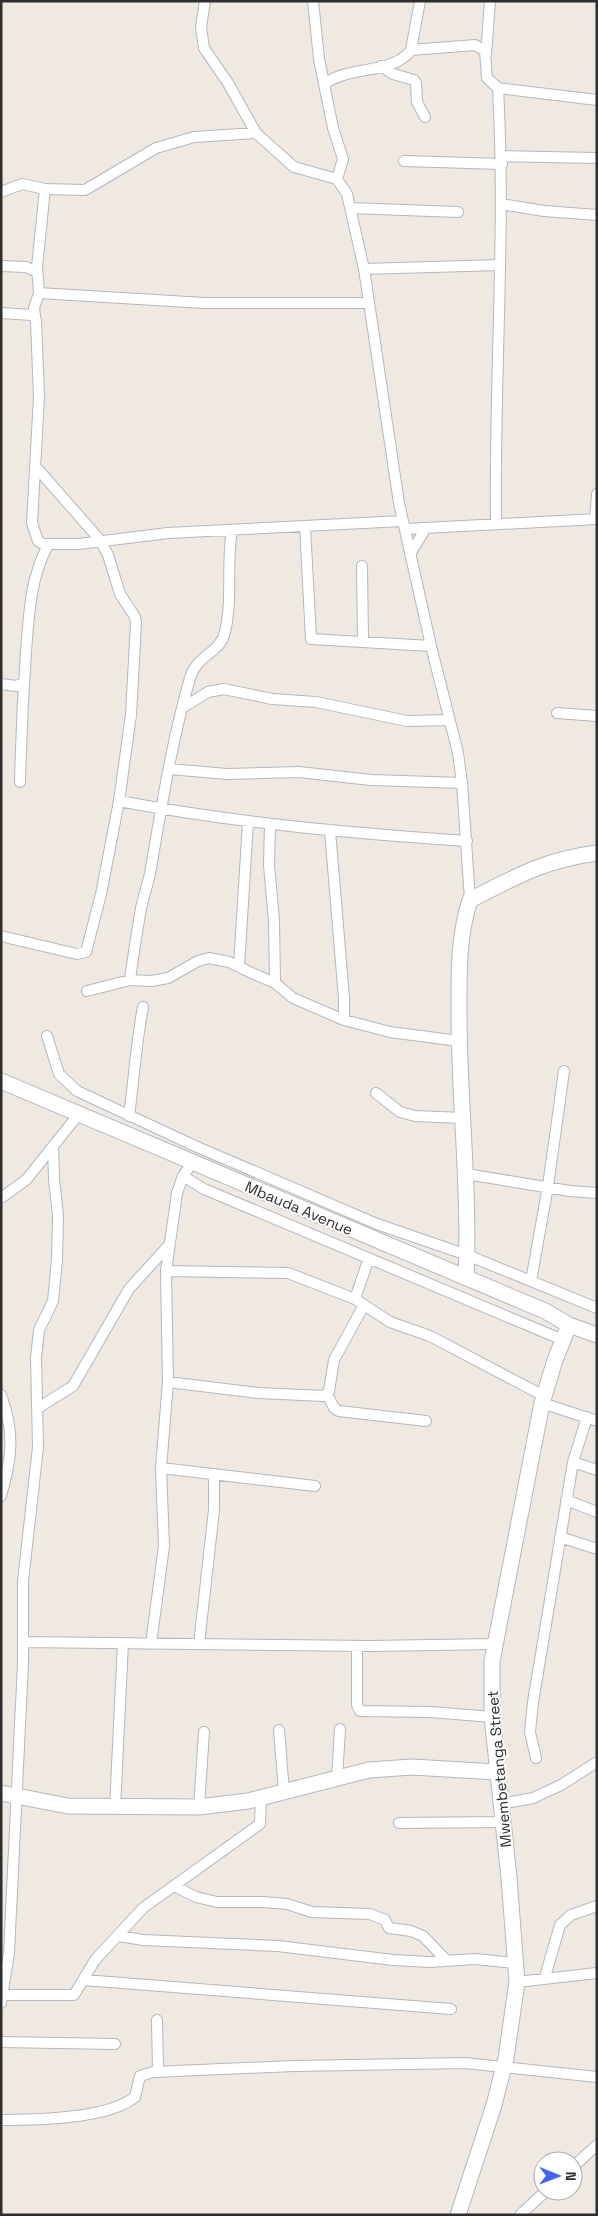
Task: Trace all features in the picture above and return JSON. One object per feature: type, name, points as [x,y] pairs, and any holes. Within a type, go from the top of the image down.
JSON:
[{"type":"street","points":[[205,1],[201,27],[204,48],[228,83],[256,133],[294,167],[337,180],[347,194],[364,269],[404,525],[431,646],[450,720],[462,783],[470,900],[462,932],[459,959],[459,1041],[466,1174],[466,1278]]},
{"type":"street","points":[[313,1],[319,60],[333,128],[342,159],[337,180]]},
{"type":"street","points":[[324,84],[337,76],[400,61],[411,50],[420,1]]},
{"type":"street","points":[[490,1],[486,56],[487,78],[498,88],[565,98],[597,100]]},
{"type":"street","points":[[411,50],[475,45],[483,48],[486,56]]},
{"type":"street","points":[[381,66],[393,74],[414,80],[418,102],[426,117]]},
{"type":"street","points":[[496,523],[495,437],[501,204],[498,88]]},
{"type":"street","points":[[1,192],[22,184],[45,189],[86,190],[156,148],[194,137],[256,133]]},
{"type":"street","points":[[404,161],[597,158]]},
{"type":"street","points":[[45,189],[37,272],[39,294],[34,308],[39,397],[32,523],[38,541],[48,545],[168,533],[305,526],[404,525],[426,528],[596,519],[597,494]]},
{"type":"street","points":[[501,204],[544,211],[597,215]]},
{"type":"street","points":[[350,208],[458,212]]},
{"type":"street","points":[[364,269],[500,265]]},
{"type":"street","points":[[1,266],[26,266],[37,272]]},
{"type":"street","points":[[39,294],[204,303],[368,303]]},
{"type":"street","points":[[1,313],[35,316]]},
{"type":"street","points":[[1,936],[77,954],[86,952],[101,894],[119,801],[131,715],[135,617],[120,594],[108,555],[100,540],[36,467]]},
{"type":"street","points":[[305,526],[311,639],[319,641],[363,640],[431,646]]},
{"type":"street","points":[[410,554],[426,528]]},
{"type":"street","points":[[130,980],[142,906],[151,870],[160,809],[182,708],[195,665],[223,642],[231,573],[230,542],[232,530]]},
{"type":"street","points":[[20,782],[24,683],[31,593],[36,571],[48,545]]},
{"type":"street","points":[[362,566],[363,640]]},
{"type":"street","points":[[1,684],[16,686],[24,683]]},
{"type":"street","points":[[182,708],[208,692],[215,689],[224,689],[272,699],[316,702],[406,721],[450,720]]},
{"type":"street","points":[[557,713],[597,716]]},
{"type":"street","points":[[169,770],[227,774],[299,772],[370,780],[462,783]]},
{"type":"street","points":[[119,801],[270,825],[467,842]]},
{"type":"street","points":[[239,967],[248,822]]},
{"type":"street","points":[[270,825],[269,866],[274,920],[275,983]]},
{"type":"street","points":[[330,831],[344,998],[344,1020]]},
{"type":"street","points":[[470,900],[534,868],[574,856],[597,853]]},
{"type":"street","points":[[87,991],[130,980],[151,981],[168,978],[198,961],[209,958],[239,967],[275,983],[293,998],[344,1020],[390,1032],[459,1041]]},
{"type":"street","points":[[129,1116],[136,1039],[143,1007]]},
{"type":"street","points":[[47,1036],[60,1074],[77,1091],[129,1116],[377,1224],[467,1255],[597,1308]]},
{"type":"street","points":[[531,1281],[548,1186],[564,1071]]},
{"type":"street","name":"Mbauda Avenue","points":[[1,1081],[545,1311],[569,1324],[597,1335]]},
{"type":"street","points":[[376,1093],[400,1112],[415,1116],[463,1118]]},
{"type":"street","points":[[1,1198],[26,1180],[78,1115]]},
{"type":"street","points":[[53,1146],[58,1216],[57,1260],[53,1301],[39,1330],[36,1358],[38,1447],[23,1581],[22,1642],[9,1794],[10,1953],[2,1999],[74,1995],[96,1960],[142,1908],[260,1824],[261,1798]]},
{"type":"street","points":[[151,1644],[164,1546],[161,1468],[168,1382],[166,1271],[168,1246],[177,1193],[183,1176],[192,1163]]},
{"type":"street","points":[[466,1174],[548,1186],[581,1193],[597,1193]]},
{"type":"street","points":[[183,1176],[204,1189],[563,1340]]},
{"type":"street","points":[[38,1408],[73,1386],[129,1289],[168,1246]]},
{"type":"street","points":[[369,1258],[359,1302],[334,1360],[327,1394],[334,1408],[339,1411],[426,1421]]},
{"type":"street","points":[[166,1271],[288,1273],[359,1302],[390,1322],[430,1336],[543,1400],[592,1419],[573,1462],[566,1500],[533,1702],[530,1732],[536,1758]]},
{"type":"street","name":"Mwembetanga Street","points":[[458,2215],[494,2105],[504,2066],[511,2033],[517,1982],[492,1717],[491,1690],[496,1644],[543,1400],[569,1324]]},
{"type":"street","points":[[168,1382],[258,1393],[317,1396],[327,1394]]},
{"type":"street","points":[[1,1395],[12,1429],[9,1463],[1,1496]]},
{"type":"street","points":[[573,1462],[597,1470]]},
{"type":"street","points":[[161,1468],[314,1486]]},
{"type":"street","points":[[199,1644],[214,1510],[214,1474]]},
{"type":"street","points":[[566,1500],[597,1512]]},
{"type":"street","points":[[560,1537],[597,1549]]},
{"type":"street","points":[[22,1642],[357,1646],[496,1644]]},
{"type":"street","points":[[115,1807],[124,1643]]},
{"type":"street","points":[[357,1646],[357,1705],[360,1711],[430,1712],[492,1717]]},
{"type":"street","points":[[337,1778],[340,1728]]},
{"type":"street","points":[[279,1730],[284,1792]]},
{"type":"street","points":[[199,1808],[204,1732]]},
{"type":"street","points":[[501,1804],[532,1798],[561,1784],[597,1762]]},
{"type":"street","points":[[9,1794],[68,1806],[199,1808],[261,1798],[383,1768],[497,1772]]},
{"type":"street","points":[[399,1823],[503,1822]]},
{"type":"street","points":[[174,1886],[196,1897],[217,1902],[264,1902],[287,1904],[312,1912],[375,1915],[385,1920],[389,1928],[411,1931],[423,1936],[446,1960]]},
{"type":"street","points":[[545,1977],[556,1934],[565,1919],[597,1906]]},
{"type":"street","points":[[118,1936],[143,1940],[278,1946],[393,1960],[430,1962],[475,1959],[516,1963]]},
{"type":"street","points":[[517,1982],[545,1977],[597,1973]]},
{"type":"street","points":[[84,1980],[451,2009]]},
{"type":"street","points":[[158,2020],[158,2072]]},
{"type":"street","points":[[1,2042],[115,2044]]},
{"type":"street","points":[[1,2120],[56,2119],[122,2105],[135,2097],[140,2076],[158,2072],[399,2063],[465,2063],[597,2077]]},
{"type":"street","points":[[583,2158],[597,2145]]},
{"type":"street","points":[[520,2215],[535,2201]]}]
